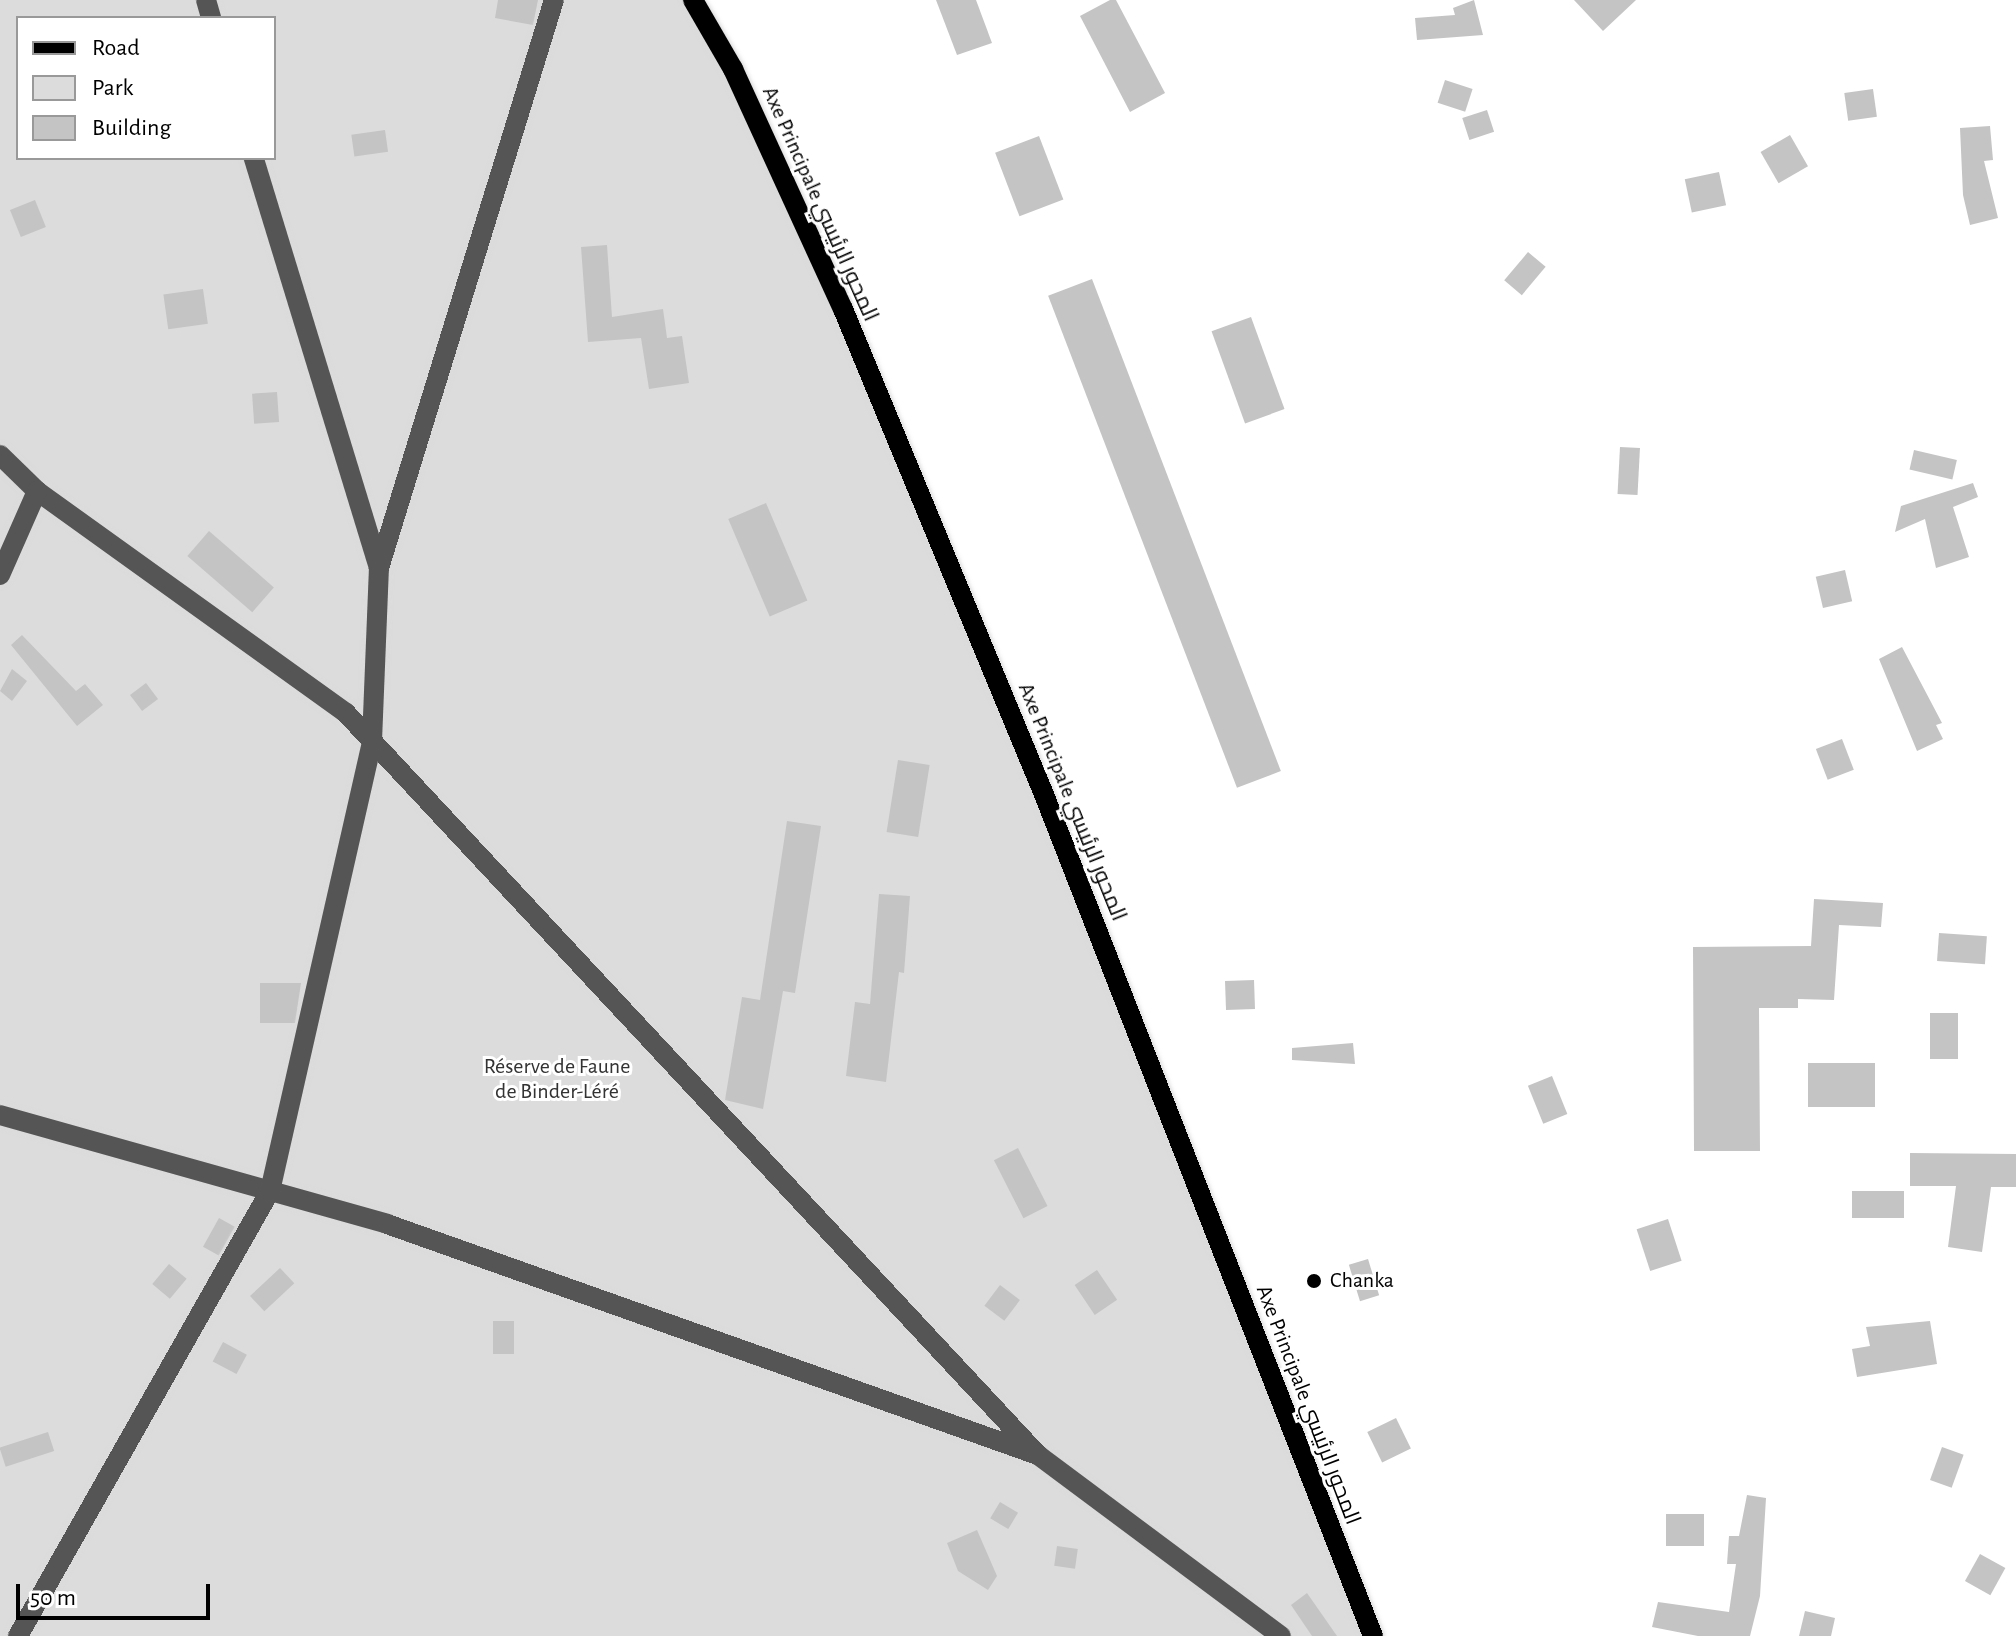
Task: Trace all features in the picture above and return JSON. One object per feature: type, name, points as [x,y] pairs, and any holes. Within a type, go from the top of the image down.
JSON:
[{"type":"main road","name":"Axe Principale المحور الرئيسي","points":[[693,0],[733,69],[843,309],[1010,711],[1373,1636]]},
{"type":"street","points":[[18,1636],[270,1191],[372,741],[379,568],[554,0]]},
{"type":"street","points":[[255,160],[379,568]]},
{"type":"street","points":[[0,455],[37,491],[346,713],[1038,1455],[1281,1636]]},
{"type":"street","points":[[0,575],[37,491]]},
{"type":"street","points":[[0,1115],[387,1224],[1038,1455]]},
{"type":"green space","name":"Réserve de Faune de Binder-Léré","points":[[0,0],[693,0],[843,309],[1373,1636],[0,1636]]},
{"type":"building","points":[[498,0],[538,0],[533,25],[495,18]]},
{"type":"building","points":[[936,0],[976,0],[992,43],[957,55]]},
{"type":"building","points":[[1110,0],[1116,0],[1165,93],[1130,112],[1080,16]]},
{"type":"building","points":[[1474,0],[1483,35],[1417,40],[1415,18],[1455,15],[1453,8]]},
{"type":"building","points":[[1574,0],[1636,0],[1603,31]]},
{"type":"building","points":[[1445,80],[1473,89],[1465,112],[1438,103]]},
{"type":"building","points":[[1873,89],[1877,117],[1848,121],[1844,93]]},
{"type":"building","points":[[1487,110],[1494,132],[1469,140],[1462,118]]},
{"type":"building","points":[[1990,126],[1993,160],[1984,161],[1998,218],[1970,225],[1963,195],[1960,128]]},
{"type":"building","points":[[385,130],[388,152],[354,157],[351,135]]},
{"type":"building","points":[[1790,135],[1808,166],[1779,183],[1761,152]]},
{"type":"building","points":[[1039,136],[1063,199],[1019,216],[995,153]]},
{"type":"building","points":[[1719,172],[1726,205],[1692,213],[1685,179]]},
{"type":"building","points":[[35,200],[46,227],[21,237],[10,210]]},
{"type":"building","points":[[607,245],[612,317],[663,309],[667,338],[682,336],[689,383],[649,389],[641,338],[588,342],[581,247]]},
{"type":"building","points":[[1528,252],[1546,267],[1522,295],[1504,280]]},
{"type":"building","points":[[1092,279],[1281,771],[1237,788],[1048,296]]},
{"type":"building","points":[[203,289],[208,324],[168,329],[163,295]]},
{"type":"building","points":[[1251,317],[1285,409],[1245,423],[1212,331]]},
{"type":"building","points":[[277,392],[279,422],[254,424],[252,394]]},
{"type":"building","points":[[1620,447],[1640,448],[1638,495],[1618,494]]},
{"type":"building","points":[[1914,450],[1957,460],[1952,479],[1910,469]]},
{"type":"building","points":[[1973,483],[1978,497],[1953,507],[1969,557],[1936,568],[1925,519],[1895,532],[1901,506]]},
{"type":"building","points":[[766,503],[807,601],[770,617],[728,519]]},
{"type":"building","points":[[209,531],[274,587],[252,612],[187,556]]},
{"type":"building","points":[[1845,570],[1852,601],[1823,608],[1816,577]]},
{"type":"building","points":[[22,635],[76,691],[85,684],[103,705],[77,726],[11,645]]},
{"type":"building","points":[[1902,647],[1942,723],[1936,725],[1943,739],[1917,751],[1879,659]]},
{"type":"building","points":[[12,669],[27,681],[12,701],[0,691]]},
{"type":"building","points":[[146,683],[158,699],[142,711],[130,695]]},
{"type":"building","points":[[1842,739],[1854,770],[1828,780],[1816,749]]},
{"type":"building","points":[[898,760],[930,765],[918,837],[887,832]]},
{"type":"building","points":[[787,821],[821,826],[795,993],[783,991],[763,1109],[725,1100],[742,997],[760,1000]]},
{"type":"building","points":[[879,894],[910,896],[904,973],[899,972],[886,1082],[846,1076],[855,1002],[870,1004]]},
{"type":"building","points":[[1814,899],[1883,903],[1881,927],[1839,925],[1834,1000],[1798,999],[1798,1008],[1759,1008],[1760,1151],[1694,1151],[1693,947],[1811,946]]},
{"type":"building","points":[[1939,933],[1987,936],[1985,964],[1937,961]]},
{"type":"building","points":[[1254,980],[1255,1009],[1226,1010],[1225,981]]},
{"type":"building","points":[[260,983],[301,983],[295,1023],[260,1023]]},
{"type":"building","points":[[1930,1013],[1958,1013],[1958,1059],[1930,1059]]},
{"type":"building","points":[[1353,1043],[1355,1064],[1292,1060],[1292,1048]]},
{"type":"building","points":[[1808,1063],[1875,1063],[1875,1107],[1808,1107]]},
{"type":"building","points":[[1552,1076],[1567,1114],[1543,1124],[1528,1086]]},
{"type":"building","points":[[1018,1148],[1048,1206],[1023,1218],[994,1160]]},
{"type":"building","points":[[1910,1153],[2016,1154],[2016,1187],[1991,1187],[1982,1252],[1948,1247],[1956,1186],[1910,1186]]},
{"type":"building","points":[[1852,1191],[1904,1191],[1904,1218],[1852,1218]]},
{"type":"building","points":[[219,1218],[235,1227],[219,1256],[203,1247]]},
{"type":"building","points":[[1668,1219],[1682,1261],[1650,1271],[1637,1229]]},
{"type":"building","points":[[1368,1259],[1379,1295],[1360,1301],[1349,1265]]},
{"type":"building","points":[[169,1264],[187,1279],[170,1299],[152,1284]]},
{"type":"building","points":[[280,1268],[294,1283],[264,1311],[250,1296]]},
{"type":"building","points":[[1097,1270],[1117,1300],[1095,1315],[1075,1285]]},
{"type":"building","points":[[1000,1285],[1020,1300],[1004,1321],[984,1306]]},
{"type":"building","points":[[493,1321],[514,1321],[514,1354],[493,1354]]},
{"type":"building","points":[[1930,1321],[1937,1364],[1857,1377],[1852,1349],[1870,1346],[1866,1327]]},
{"type":"building","points":[[223,1342],[247,1355],[237,1374],[213,1361]]},
{"type":"building","points":[[1396,1418],[1411,1449],[1382,1463],[1367,1432]]},
{"type":"building","points":[[48,1432],[54,1451],[6,1467],[0,1448]]},
{"type":"building","points":[[1942,1447],[1964,1455],[1952,1488],[1930,1480]]},
{"type":"building","points":[[1747,1495],[1766,1498],[1760,1596],[1750,1636],[1698,1636],[1652,1627],[1658,1602],[1729,1612],[1736,1564],[1727,1564],[1729,1536],[1739,1536]]},
{"type":"building","points":[[1000,1502],[1018,1513],[1008,1529],[990,1518]]},
{"type":"building","points":[[1666,1514],[1704,1514],[1704,1546],[1666,1546]]},
{"type":"building","points":[[977,1530],[997,1576],[988,1590],[958,1571],[947,1543]]},
{"type":"building","points":[[1057,1546],[1078,1549],[1075,1569],[1054,1566]]},
{"type":"building","points":[[1980,1554],[2005,1568],[1990,1595],[1965,1581]]},
{"type":"building","points":[[1307,1593],[1337,1636],[1312,1636],[1291,1605]]},
{"type":"building","points":[[1805,1611],[1835,1618],[1831,1636],[1799,1636]]},
{"type":"place","name":"Chanka","points":[[1314,1281]]}]
